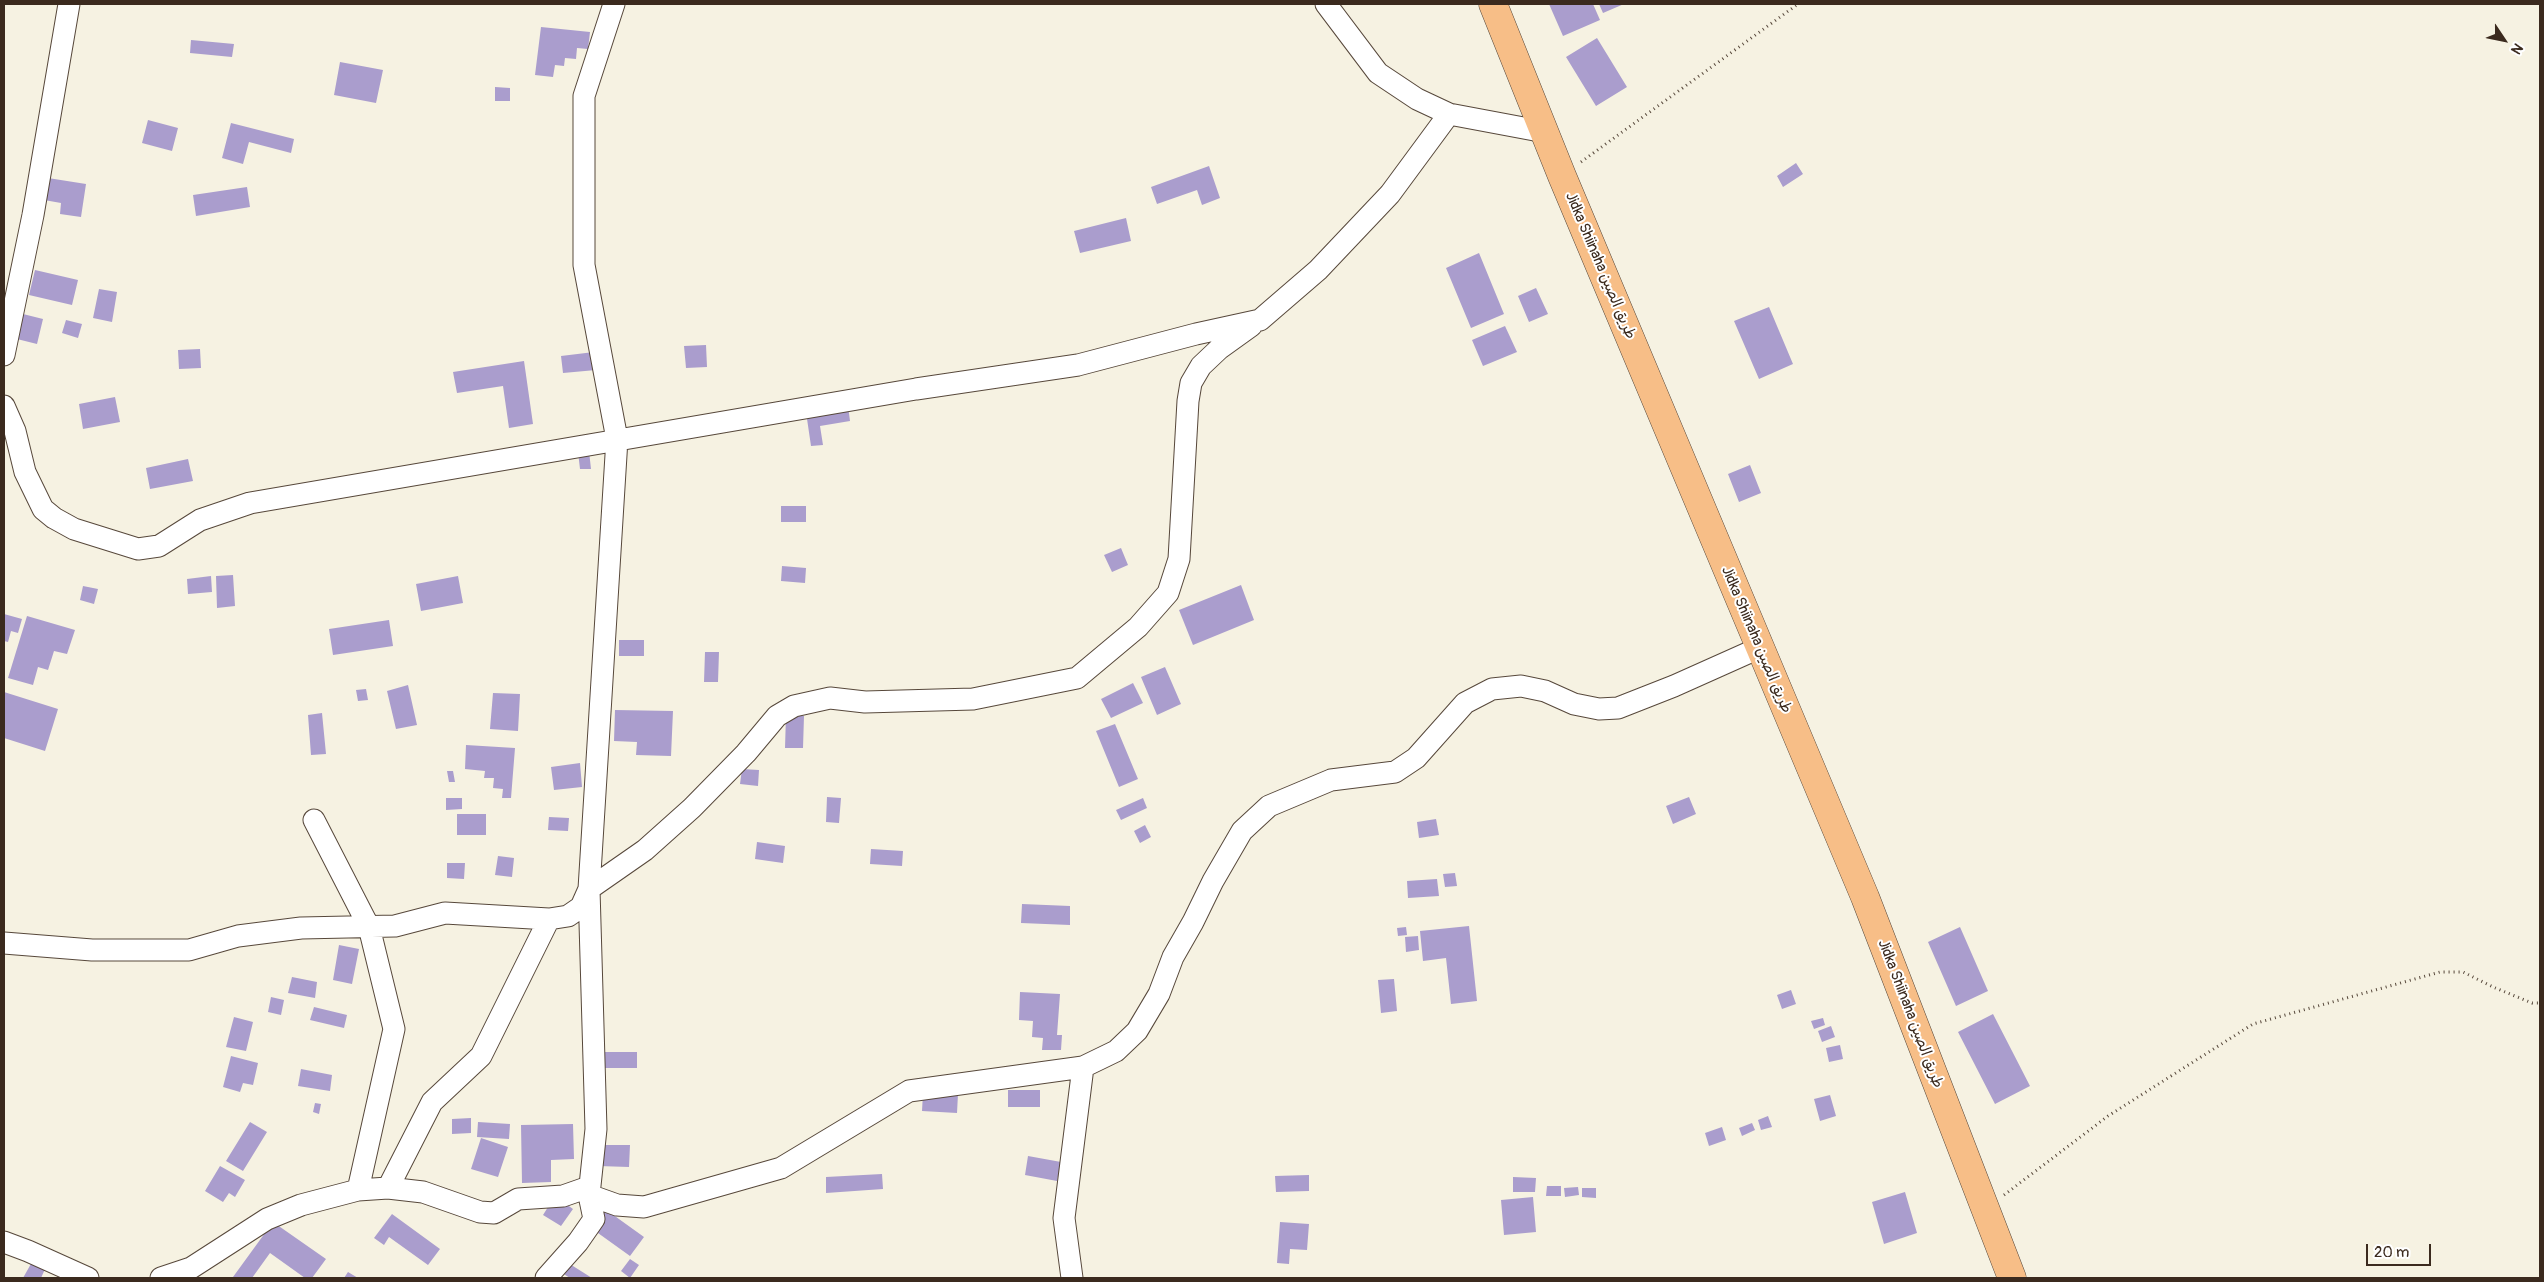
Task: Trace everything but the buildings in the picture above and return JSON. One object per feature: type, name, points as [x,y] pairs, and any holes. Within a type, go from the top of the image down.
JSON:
[{"type":"main road","name":"Jidka Shiinaha طريق الصين","points":[[1493,4],[1562,176],[1864,897],[2012,1278]]},
{"type":"street","points":[[4,356],[32,215],[69,4]]},
{"type":"street","points":[[546,1278],[578,1242],[594,1219],[589,1195],[596,1129],[590,889],[617,439],[584,265],[584,96],[614,4]]},
{"type":"street","points":[[1326,4],[1378,73],[1417,99],[1450,114],[1545,132]]},
{"type":"street","points":[[4,943],[92,950],[189,950],[238,936],[301,928],[369,927],[409,924],[446,913],[549,919],[568,916],[581,907],[590,889],[644,850],[671,826],[746,753],[777,716],[794,706],[830,698],[865,702],[973,699],[1077,678],[1138,627],[1168,593],[1179,559],[1188,401],[1191,383],[1201,366],[1219,349],[1260,320],[1318,270],[1390,194],[1450,114]]},
{"type":"street","points":[[4,406],[15,431],[25,472],[43,509],[54,518],[74,529],[138,549],[159,546],[200,520],[250,503],[394,480],[617,439],[916,389],[1078,365],[1196,334],[1260,320]]},
{"type":"street","points":[[161,1278],[191,1268],[267,1219],[301,1205],[358,1190],[388,1188],[423,1192],[480,1212],[494,1213],[518,1199],[563,1196],[583,1189],[589,1195],[617,1205],[644,1206],[781,1168],[909,1091],[1083,1067],[1116,1051],[1137,1031],[1159,994],[1173,957],[1242,831],[1269,806],[1331,780],[1395,772],[1416,758],[1465,703],[1492,689],[1521,686],[1545,691],[1574,704],[1598,710],[1618,708],[1674,686],[1759,648]]},
{"type":"street","points":[[314,820],[369,927],[394,1030],[358,1190]]},
{"type":"street","points":[[388,1188],[432,1102],[481,1056],[549,919]]},
{"type":"street","points":[[1072,1278],[1064,1218],[1083,1067]]},
{"type":"street","points":[[4,1233],[28,1251]]},
{"type":"street","points":[[4,1242],[88,1278]]},
{"type":"path","points":[[1562,176],[1798,4]]},
{"type":"path","points":[[1985,1208],[2108,1116],[2253,1024],[2440,972],[2463,972],[2532,1003],[2540,1003]]}]
